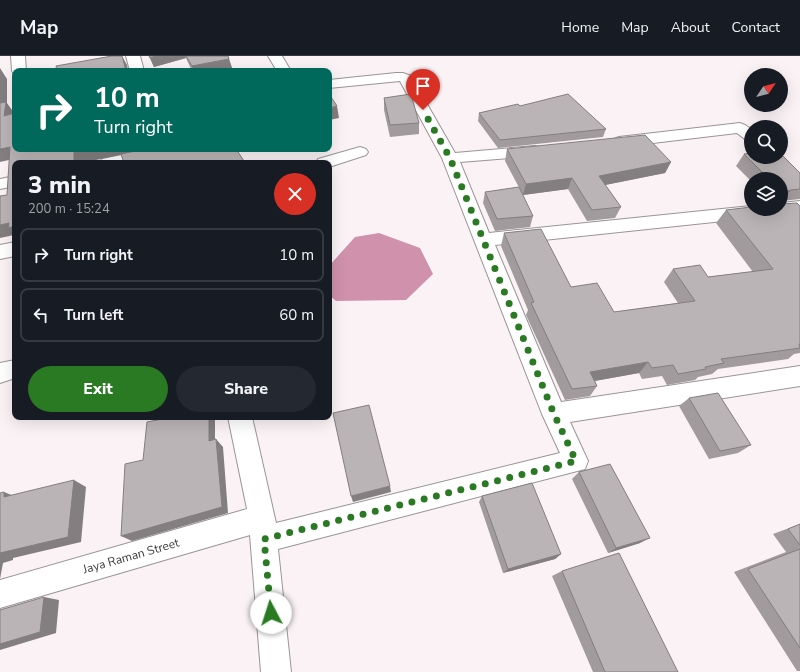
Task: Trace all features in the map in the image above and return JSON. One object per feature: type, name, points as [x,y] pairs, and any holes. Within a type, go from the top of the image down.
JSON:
[{"type":"street","points":[[18,56],[19,68]]},
{"type":"street","points":[[133,56],[136,68]]},
{"type":"street","points":[[275,56],[282,68]]},
{"type":"street","points":[[332,84],[403,77],[406,79],[450,158],[554,414],[800,376]]},
{"type":"street","points":[[602,144],[740,128],[744,131]]},
{"type":"street","points":[[450,158],[548,150]]},
{"type":"street","points":[[332,161],[360,152]]},
{"type":"street","points":[[124,160],[163,153]]},
{"type":"street","points":[[0,184],[12,182]]},
{"type":"street","points":[[483,240],[800,207]]},
{"type":"street","points":[[0,252],[12,250]]},
{"type":"street","points":[[0,373],[12,370]]},
{"type":"street","name":"Jaya Raman Street","points":[[0,594],[263,528],[576,461],[554,414]]},
{"type":"street","points":[[241,420],[263,528],[276,672]]},
{"type":"shaded area","points":[[379,233],[420,248],[433,274],[406,300],[336,301],[332,298],[332,263],[355,237]]},
{"type":"building","points":[[112,56],[122,56],[125,68],[56,68],[56,66]]},
{"type":"building","points":[[186,56],[228,56],[229,59],[192,66]]},
{"type":"building","points":[[411,94],[419,123],[390,125],[384,98]]},
{"type":"building","points":[[568,94],[606,129],[500,140],[479,113],[518,104],[520,106]]},
{"type":"building","points":[[332,98],[337,106],[332,107]]},
{"type":"building","points":[[6,102],[4,116],[12,114],[12,152],[74,152],[74,160],[12,160],[12,227],[8,228],[9,223],[0,225],[0,196],[7,195],[10,147],[0,149],[0,103]]},
{"type":"building","points":[[645,135],[671,162],[599,176],[621,207],[592,210],[572,178],[526,184],[507,149]]},
{"type":"building","points":[[131,152],[238,152],[243,160],[123,160],[121,154]]},
{"type":"building","points":[[788,161],[800,173],[800,189],[788,191],[788,172],[762,172],[754,164],[788,164]]},
{"type":"building","points":[[519,187],[533,216],[497,219],[485,192]]},
{"type":"building","points":[[797,203],[800,206],[800,348],[721,359],[724,363],[705,367],[706,369],[678,374],[673,365],[652,368],[648,362],[590,372],[597,386],[572,389],[531,303],[534,302],[504,233],[541,229],[571,287],[597,283],[614,312],[695,301],[673,269],[700,265],[708,277],[773,269],[726,210],[744,208],[744,216],[788,216],[788,204]]},
{"type":"building","points":[[718,393],[751,445],[720,451],[689,398]]},
{"type":"building","points":[[369,405],[390,486],[351,496],[333,413]]},
{"type":"building","points":[[157,420],[209,420],[209,441],[216,439],[222,507],[121,536],[125,464],[143,460],[147,422]]},
{"type":"building","points":[[610,464],[650,538],[616,548],[579,472]]},
{"type":"building","points":[[74,480],[68,537],[0,553],[0,493],[4,492],[4,497]]},
{"type":"building","points":[[532,483],[561,554],[508,569],[482,496]]},
{"type":"building","points":[[800,524],[800,545],[788,529]]},
{"type":"building","points":[[800,549],[800,648],[748,569]]},
{"type":"building","points":[[619,553],[678,672],[605,672],[562,571]]},
{"type":"building","points":[[44,597],[40,632],[0,644],[0,610]]},
{"type":"route","points":[[271,613],[264,539],[576,461],[554,414],[450,158],[423,110]]}]
